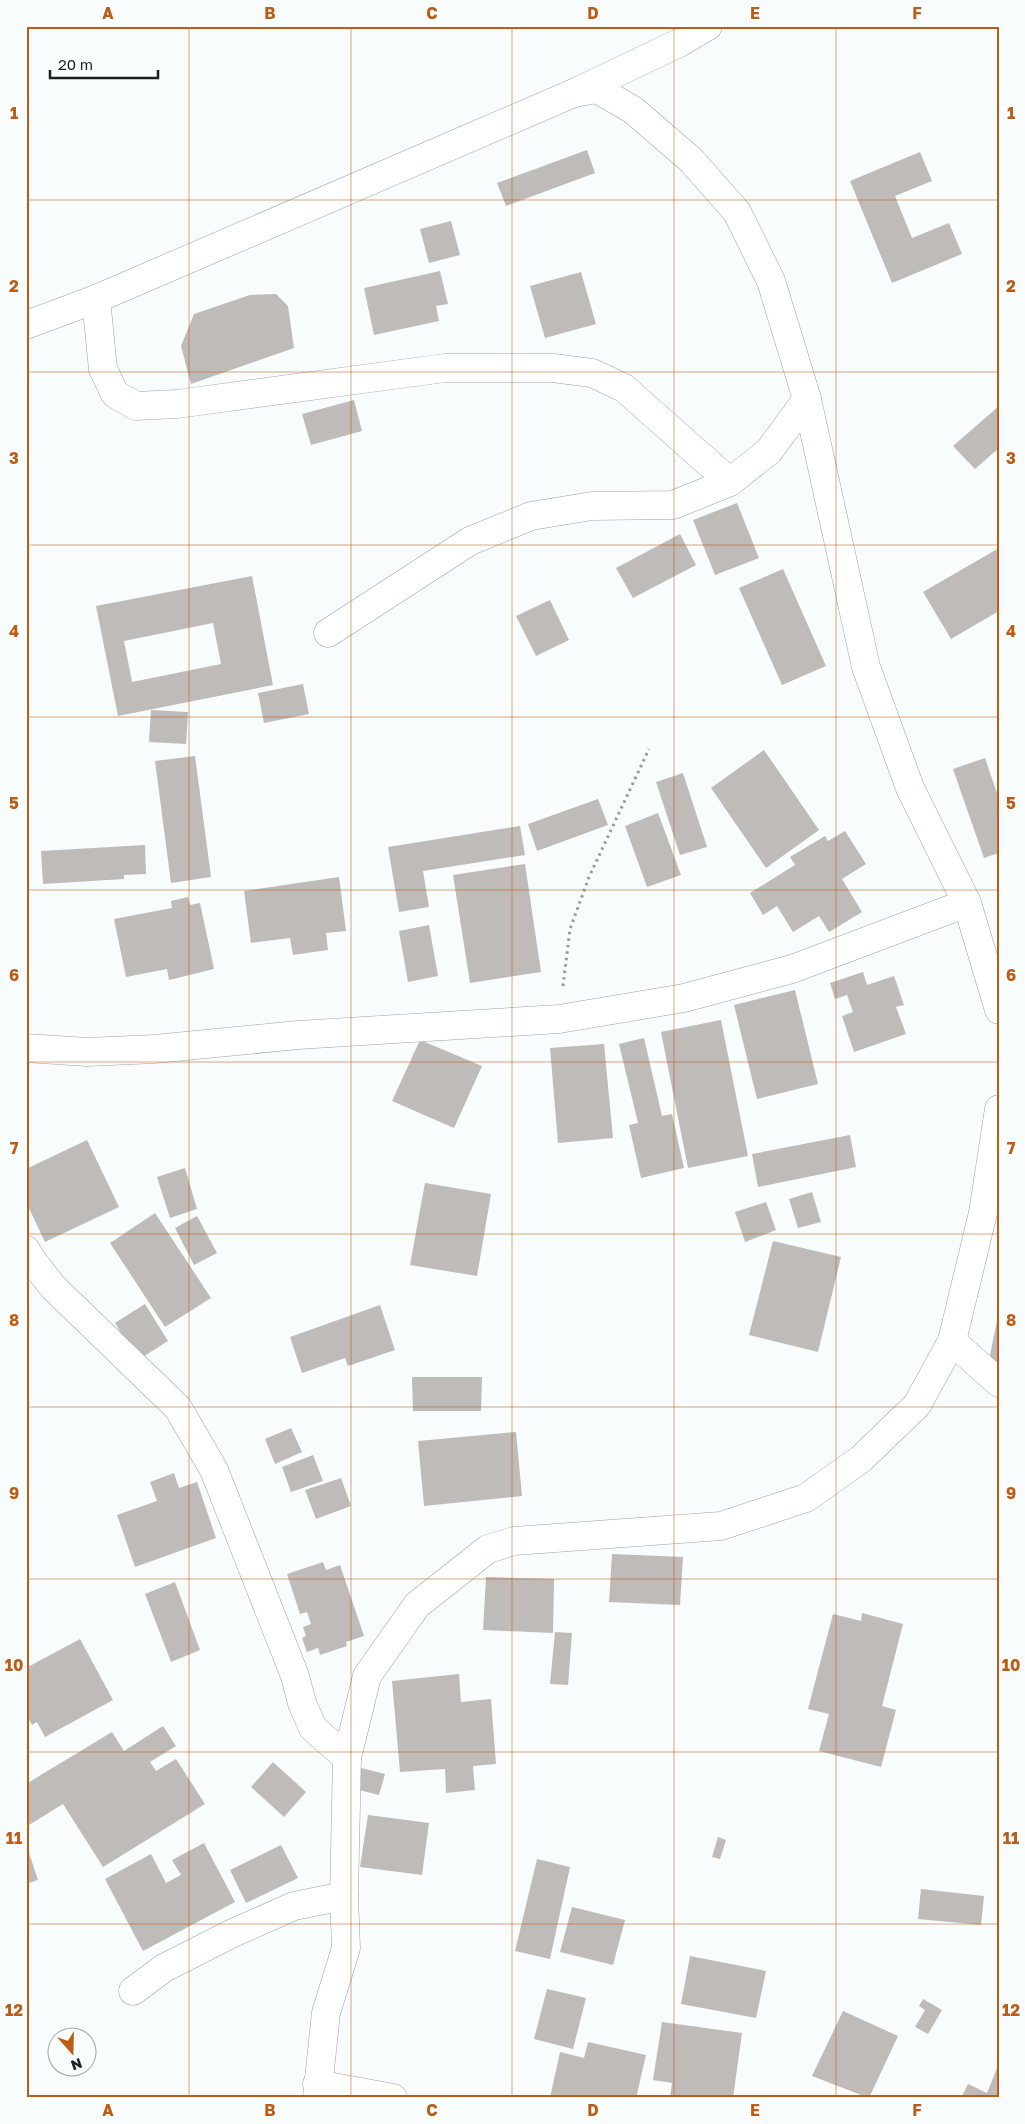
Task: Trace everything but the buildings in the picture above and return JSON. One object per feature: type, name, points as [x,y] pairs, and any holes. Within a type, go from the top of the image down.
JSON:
[{"type":"street","points":[[26,325],[96,300],[574,94],[679,43],[708,26]]},
{"type":"street","points":[[574,94],[597,89],[633,110],[691,160],[737,212],[771,281],[807,399],[866,667],[910,788],[967,904],[999,1010]]},
{"type":"street","points":[[96,300],[103,369],[115,394],[136,406],[177,404],[445,368],[553,368],[592,372],[624,388],[730,482]]},
{"type":"street","points":[[328,633],[470,541],[531,516],[592,506],[673,505],[730,482],[769,450],[807,399]]},
{"type":"street","points":[[26,1048],[87,1052],[155,1049],[298,1035],[559,1019],[684,998],[792,969],[967,904]]},
{"type":"street","points":[[393,2098],[317,2091],[326,2013],[346,1948],[344,1896],[347,1758],[367,1676],[417,1606],[488,1549],[514,1541],[720,1526],[806,1498],[861,1459],[917,1404],[952,1341],[983,1213],[999,1109]]},
{"type":"street","points":[[26,1250],[53,1287],[178,1408],[214,1470],[295,1676],[302,1703],[313,1728],[347,1758]]},
{"type":"street","points":[[952,1341],[999,1382]]},
{"type":"street","points":[[133,1991],[164,1968],[233,1933],[294,1906],[344,1896]]},
{"type":"path","points":[[559,1019],[570,929],[589,877],[649,750]]}]
